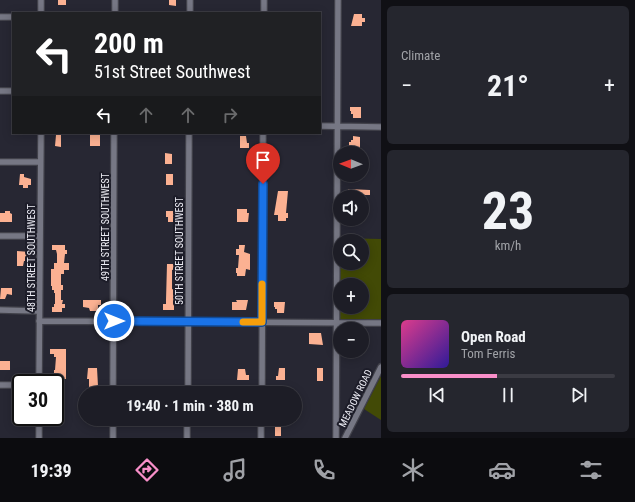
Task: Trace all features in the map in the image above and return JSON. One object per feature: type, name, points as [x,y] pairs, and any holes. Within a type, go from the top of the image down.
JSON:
[{"type":"street","points":[[41,0],[41,12]]},
{"type":"street","points":[[115,0],[115,12]]},
{"type":"street","points":[[190,0],[190,12]]},
{"type":"street","points":[[264,0],[264,12]]},
{"type":"street","points":[[336,322],[338,0]]},
{"type":"street","points":[[0,17],[12,17]]},
{"type":"street","points":[[0,91],[12,91]]},
{"type":"street","points":[[321,126],[381,127]]},
{"type":"street","name":"48TH STREET SOUTHWEST","points":[[39,374],[40,134]]},
{"type":"street","name":"49TH STREET SOUTHWEST","points":[[113,386],[114,134]]},
{"type":"street","name":"50TH STREET SOUTHWEST","points":[[188,386],[189,134]]},
{"type":"street","points":[[262,386],[264,134]]},
{"type":"street","points":[[0,162],[40,162]]},
{"type":"street","points":[[0,236],[40,236]]},
{"type":"street","points":[[0,310],[39,311]]},
{"type":"street","points":[[39,321],[333,322]]},
{"type":"street","points":[[369,323],[381,323]]},
{"type":"street","points":[[336,358],[336,438]]},
{"type":"street","name":"MEADOW ROAD","points":[[346,438],[381,366]]},
{"type":"street","points":[[0,385],[12,385]]},
{"type":"street","points":[[39,426],[39,438]]},
{"type":"street","points":[[113,426],[113,438]]},
{"type":"street","points":[[187,426],[187,438]]},
{"type":"street","points":[[261,426],[261,438]]},
{"type":"green space","points":[[369,239],[381,239],[381,322],[336,321],[336,314],[369,314],[369,278],[337,278],[337,270],[369,270]]},
{"type":"green space","points":[[381,376],[381,420],[364,409]]},
{"type":"building","points":[[58,0],[66,0],[66,5],[58,5]]},
{"type":"building","points":[[169,0],[176,0],[176,6],[169,5]]},
{"type":"building","points":[[354,14],[362,14],[362,18],[365,18],[365,22],[362,22],[362,26],[351,26]]},
{"type":"building","points":[[350,107],[361,107],[361,118],[353,118]]},
{"type":"building","points":[[56,135],[61,135],[61,147],[55,146]]},
{"type":"building","points":[[90,135],[100,135],[100,146],[90,146]]},
{"type":"building","points":[[240,136],[246,136],[247,143],[249,143],[249,148],[240,148]]},
{"type":"building","points":[[353,136],[360,137],[360,146],[349,146],[349,142],[353,140]]},
{"type":"building","points":[[165,153],[172,154],[172,164],[165,164]]},
{"type":"building","points":[[20,174],[24,174],[24,177],[31,179],[31,185],[28,185],[28,188],[23,188],[23,185],[19,185]]},
{"type":"building","points":[[166,174],[173,174],[173,185],[166,185]]},
{"type":"building","points":[[348,189],[370,190],[370,195],[369,190]]},
{"type":"building","points":[[278,191],[288,191],[286,213],[288,213],[288,218],[286,218],[286,221],[278,221],[278,215],[274,215]]},
{"type":"building","points":[[237,209],[247,209],[247,213],[249,213],[248,222],[237,222]]},
{"type":"building","points":[[5,211],[10,211],[12,214],[12,222],[0,222],[0,213],[5,213]]},
{"type":"building","points":[[166,211],[174,211],[173,222],[168,222]]},
{"type":"building","points":[[52,245],[65,245],[67,254],[65,254],[64,263],[69,263],[69,270],[64,270],[64,274],[61,274],[61,285],[63,285],[63,290],[61,290],[61,300],[63,300],[62,304],[65,304],[65,308],[62,308],[62,312],[52,312],[52,307],[54,307],[55,304],[55,293],[51,286],[51,269],[54,269],[54,263],[57,263],[57,254],[56,250],[52,250]]},
{"type":"building","points":[[239,245],[245,245],[244,252],[250,254],[250,270],[246,269],[245,276],[237,276],[236,273],[239,255],[236,255],[236,249],[239,249]]},
{"type":"building","points":[[17,251],[30,252],[30,261],[24,261],[23,266],[17,266]]},
{"type":"building","points":[[167,264],[175,264],[175,269],[172,270],[174,310],[163,310],[163,304],[166,304]]},
{"type":"building","points":[[1,288],[12,288],[12,295],[7,294],[5,299],[0,299]]},
{"type":"building","points":[[83,300],[101,300],[101,305],[98,305],[98,311],[90,311],[89,308],[83,307]]},
{"type":"building","points":[[236,300],[248,300],[246,310],[232,310],[232,302],[237,302]]},
{"type":"building","points":[[274,302],[285,302],[284,313],[277,313],[277,309],[274,307]]},
{"type":"building","points":[[309,333],[321,333],[323,345],[309,344]]},
{"type":"building","points":[[50,349],[66,349],[66,379],[64,379],[64,374],[54,374],[56,357],[54,357],[54,354],[50,354]]},
{"type":"building","points":[[0,361],[10,361],[10,370],[0,370]]},
{"type":"building","points":[[88,368],[97,368],[98,386],[89,386],[89,379],[87,379]]},
{"type":"building","points":[[279,368],[285,368],[285,380],[276,380]]},
{"type":"building","points":[[317,368],[323,368],[323,381],[317,381]]},
{"type":"building","points":[[238,369],[245,369],[246,375],[249,375],[249,380],[237,380]]},
{"type":"building","points":[[275,426],[281,426],[281,436],[275,436]]},
{"type":"slow traffic","points":[[243,322],[262,322],[262,284]]},
{"type":"route","points":[[114,321],[262,322],[263,184]]}]
